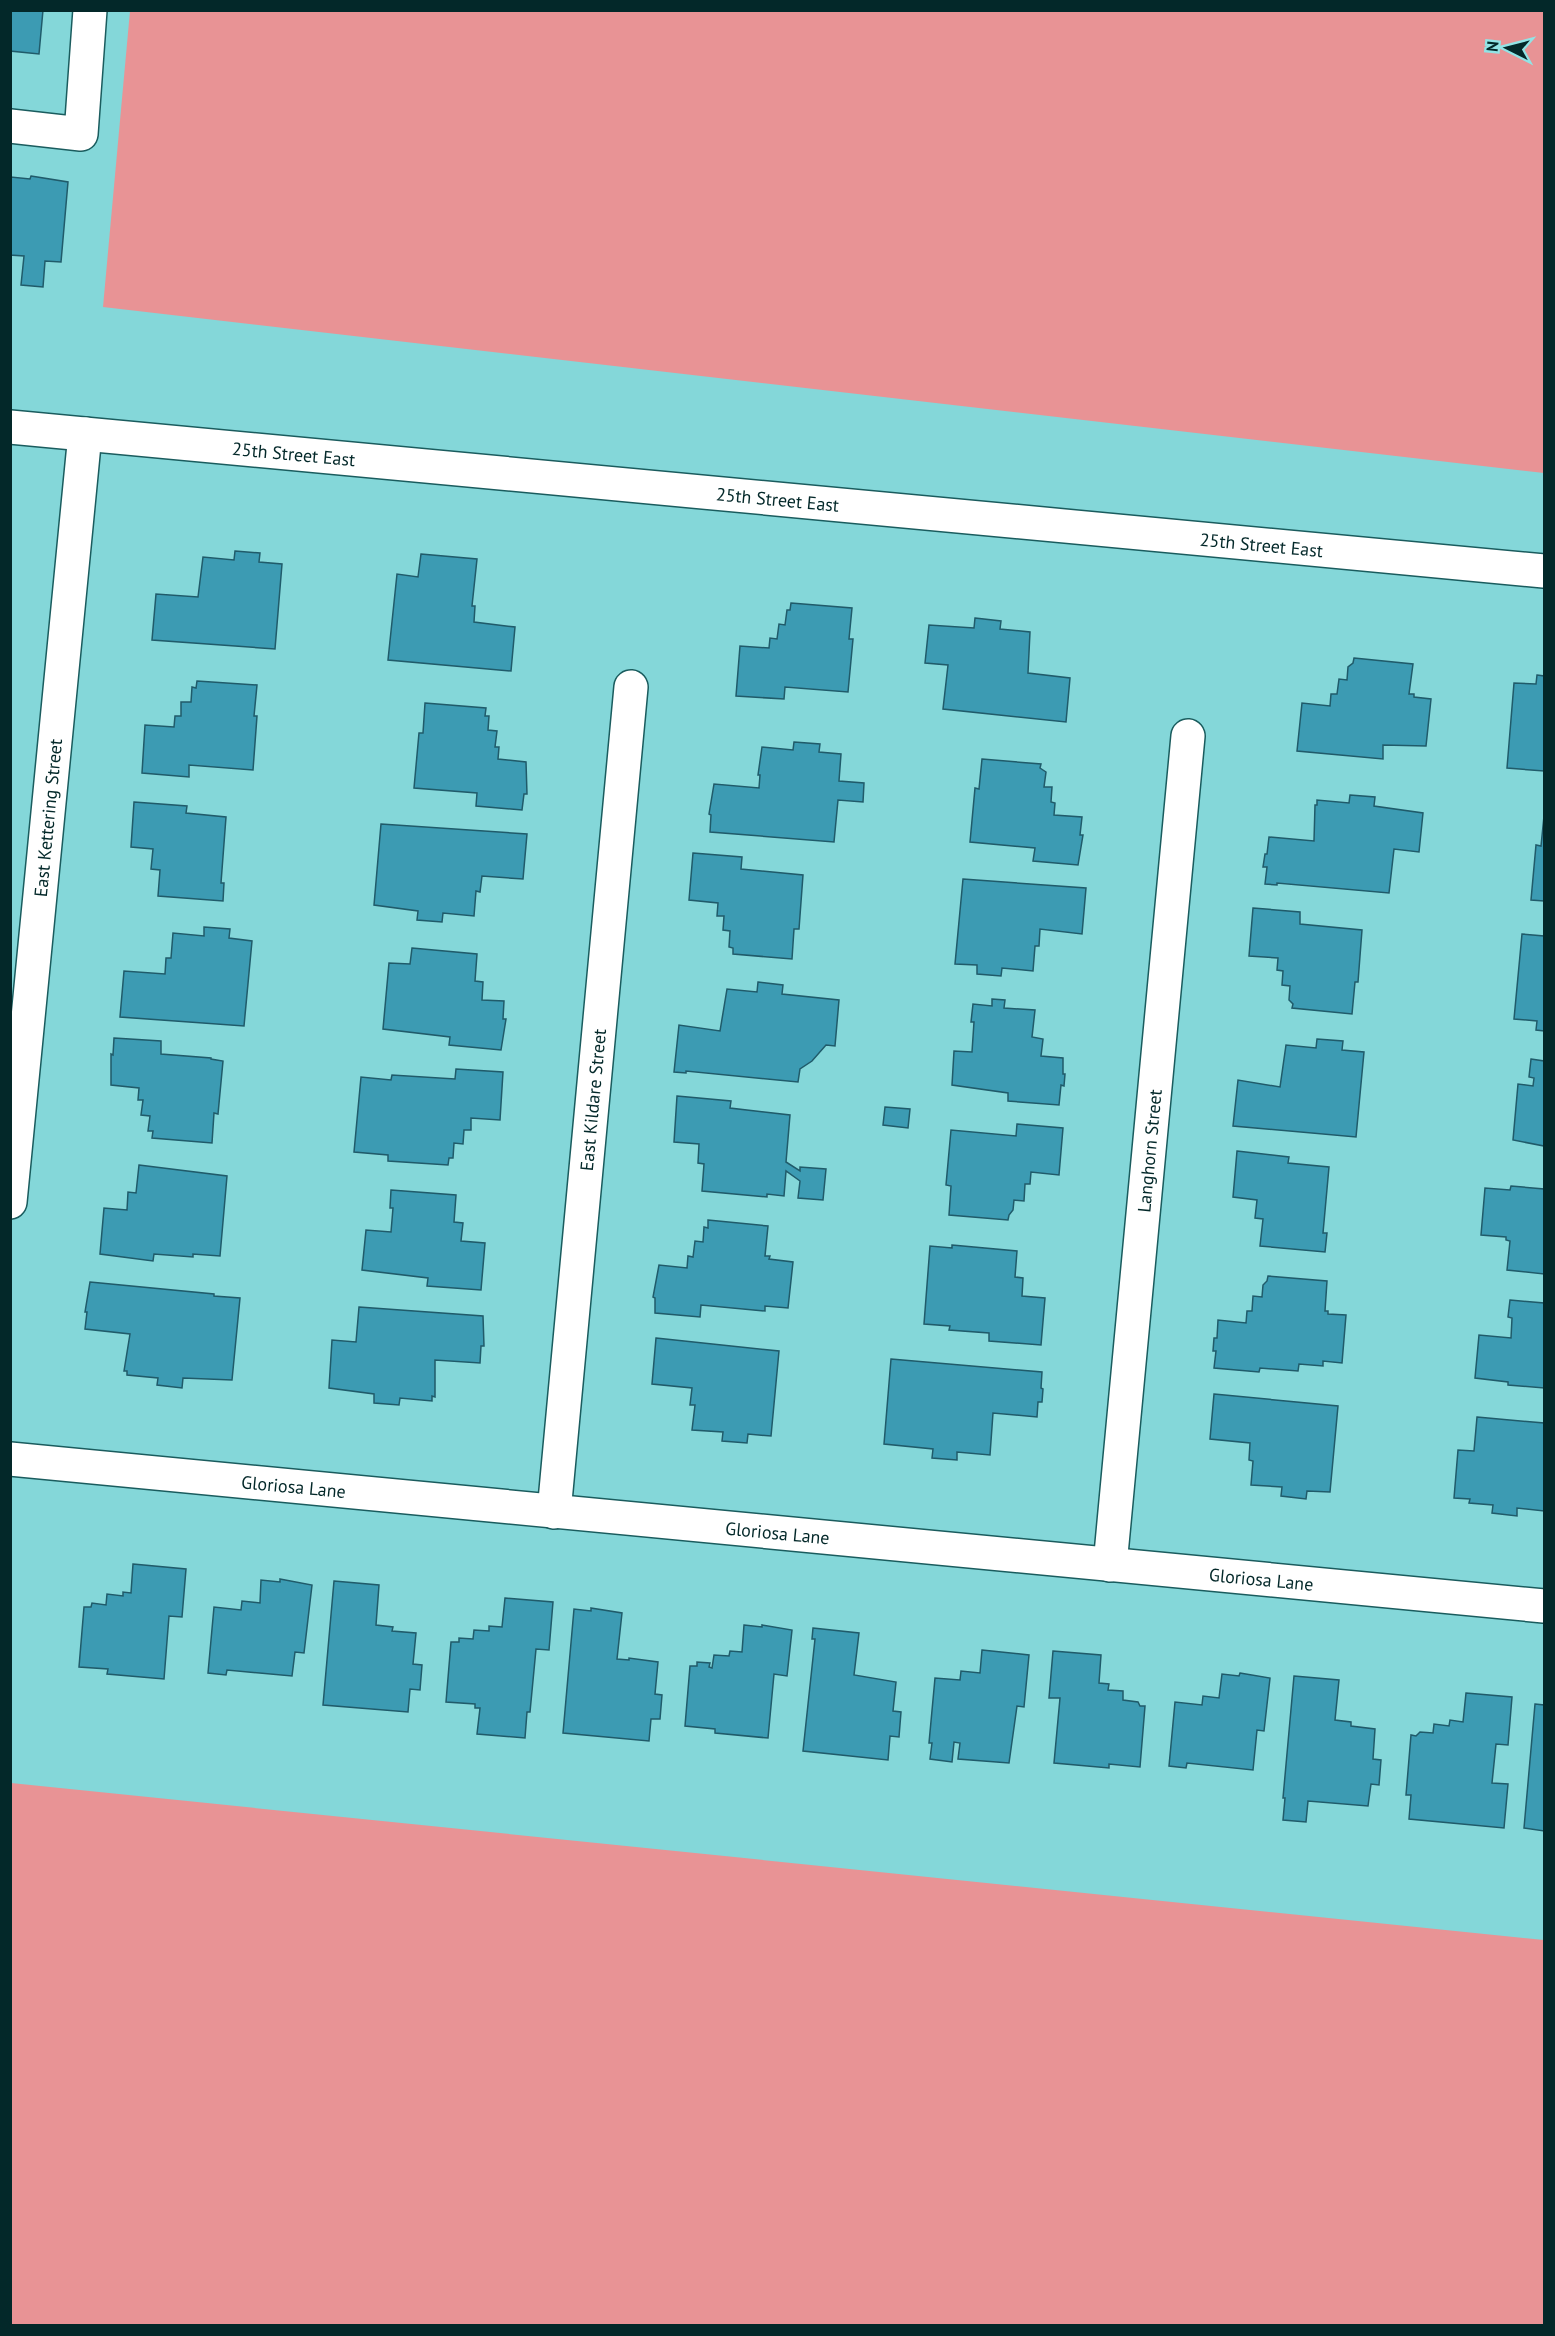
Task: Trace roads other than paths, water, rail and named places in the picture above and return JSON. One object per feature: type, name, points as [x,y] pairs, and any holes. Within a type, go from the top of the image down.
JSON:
[{"type":"street","points":[[10,126],[81,134],[90,10]]},
{"type":"street","name":"25th Street East","points":[[10,427],[1545,571]]},
{"type":"street","name":"East Kettering Street","points":[[10,1202],[85,434]]},
{"type":"street","name":"East Kildare Street","points":[[554,1512],[631,687]]},
{"type":"street","name":"Langhorn Street","points":[[1110,1565],[1188,736]]},
{"type":"street","name":"Gloriosa Lane","points":[[10,1459],[1545,1606]]}]
